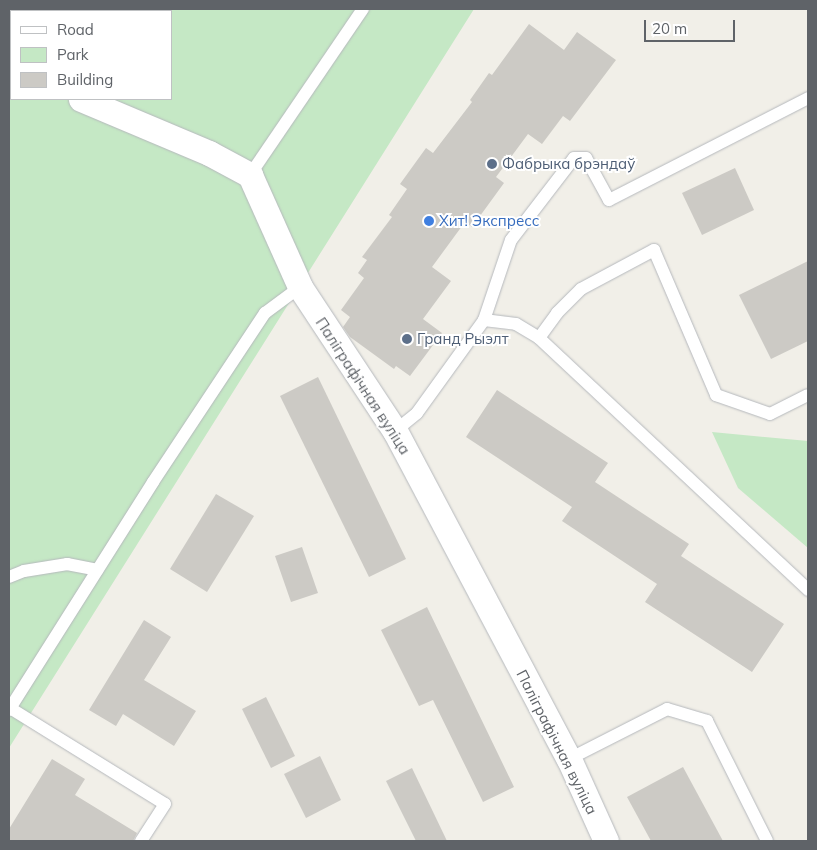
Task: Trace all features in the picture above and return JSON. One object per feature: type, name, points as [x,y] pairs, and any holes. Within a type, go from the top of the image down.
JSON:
[{"type":"street","points":[[83,100],[210,153],[250,175]]},
{"type":"street","name":"Паліграфічная вуліца","points":[[250,175],[300,288],[395,431],[568,760],[606,841]]},
{"type":"lane","points":[[250,175],[363,9]]},
{"type":"lane","points":[[395,431],[417,414],[484,320],[512,240],[574,158],[586,158],[609,200],[808,98]]},
{"type":"lane","points":[[539,338],[557,313],[581,289],[654,250],[716,395],[770,414],[808,395]]},
{"type":"lane","points":[[141,841],[165,804],[9,709],[153,482],[265,313],[300,288]]},
{"type":"lane","points":[[484,320],[516,324],[539,338],[808,590]]},
{"type":"lane","points":[[9,577],[24,571],[68,564],[98,570]]},
{"type":"lane","points":[[568,760],[667,709],[707,721],[767,841]]},
{"type":"green space","points":[[474,9],[9,748],[9,30],[10,28],[10,100],[172,100],[172,10],[22,10]]},
{"type":"green space","points":[[712,432],[808,441],[808,548],[738,488]]},
{"type":"building","points":[[529,24],[564,50],[577,32],[616,60],[570,121],[563,116],[542,144],[528,134],[496,177],[504,183],[472,227],[465,222],[432,267],[451,281],[423,319],[442,333],[410,376],[396,366],[394,369],[350,337],[343,327],[350,317],[341,310],[364,278],[358,273],[367,260],[362,257],[392,217],[389,215],[407,189],[400,184],[426,148],[433,153],[472,102],[470,100],[489,73],[492,75]]},
{"type":"building","points":[[735,168],[754,210],[702,235],[682,193]]},
{"type":"building","points":[[808,261],[808,341],[771,359],[739,295]]},
{"type":"building","points":[[318,377],[406,559],[369,577],[280,396]]},
{"type":"building","points":[[497,390],[608,463],[595,482],[689,544],[681,556],[784,624],[752,672],[645,602],[657,584],[562,521],[572,507],[466,437]]},
{"type":"building","points":[[216,494],[254,516],[207,592],[170,569]]},
{"type":"building","points":[[302,547],[318,593],[291,602],[275,556]]},
{"type":"building","points":[[427,607],[514,787],[483,802],[433,700],[419,706],[381,630]]},
{"type":"building","points":[[144,620],[171,637],[144,680],[196,711],[174,746],[123,714],[116,726],[89,710]]},
{"type":"building","points":[[266,697],[295,756],[271,768],[242,709]]},
{"type":"building","points":[[320,756],[341,800],[306,818],[284,774]]},
{"type":"building","points":[[52,759],[85,779],[75,795],[137,833],[133,841],[9,841],[9,829]]},
{"type":"building","points":[[683,767],[723,841],[651,841],[627,797]]},
{"type":"building","points":[[412,768],[447,841],[416,841],[386,781]]},
{"type":"place","name":"Фабрыка брэндаў","points":[[492,164]]},
{"type":"place","name":"Хит! Экспресс","points":[[429,221]]},
{"type":"place","name":"Гранд Рыэлт","points":[[407,339]]}]
